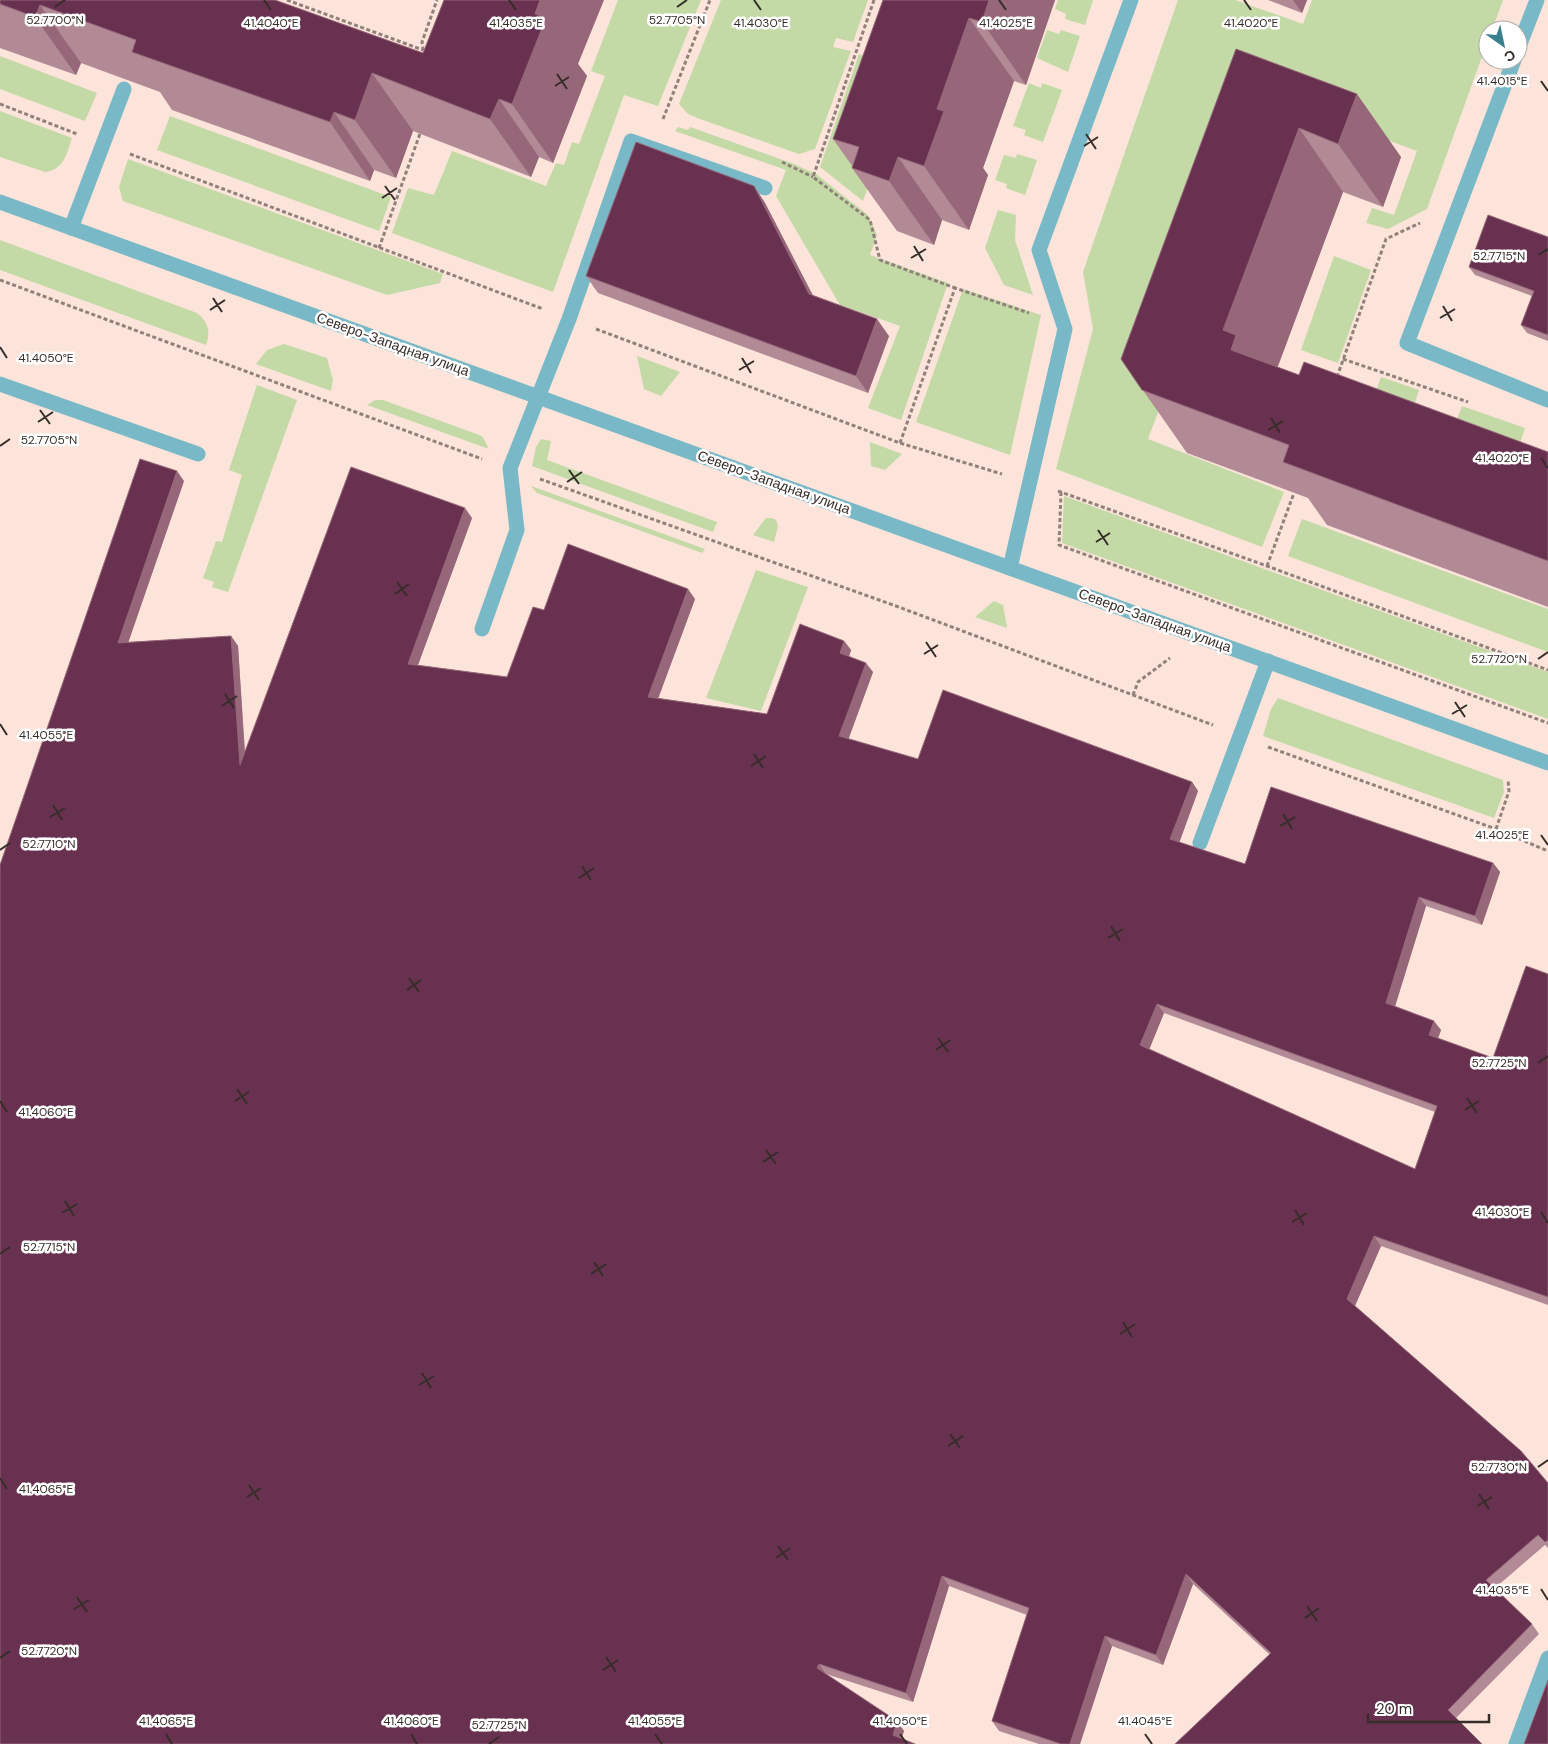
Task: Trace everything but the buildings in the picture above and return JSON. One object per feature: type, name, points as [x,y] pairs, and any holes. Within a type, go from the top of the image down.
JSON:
[{"type":"street","points":[[1010,568],[1065,329],[1040,250],[1131,0]]},
{"type":"street","points":[[1528,22],[1536,0]]},
{"type":"street","points":[[1510,70],[1407,343],[1548,400]]},
{"type":"street","points":[[71,228],[124,89]]},
{"type":"street","points":[[482,629],[517,530],[510,468],[569,319],[631,141],[765,188]]},
{"type":"street","name":"Северо-Западная улица","points":[[0,202],[1548,763]]},
{"type":"street","points":[[0,384],[198,454]]},
{"type":"street","points":[[1200,843],[1268,661]]},
{"type":"street","points":[[1516,1744],[1548,1658]]},
{"type":"path","points":[[287,0],[423,50]]},
{"type":"path","points":[[424,60],[422,42],[437,0]]},
{"type":"path","points":[[671,122],[662,119],[710,0]]},
{"type":"path","points":[[813,177],[874,0]]},
{"type":"path","points":[[0,104],[900,444],[1061,492],[1548,670]]},
{"type":"path","points":[[379,248],[424,124]]},
{"type":"path","points":[[774,159],[813,177],[870,220],[880,260],[1034,315]]},
{"type":"path","points":[[1335,381],[1386,239],[1428,219]]},
{"type":"path","points":[[0,280],[510,468],[896,606],[1548,850]]},
{"type":"path","points":[[900,444],[955,288]]},
{"type":"path","points":[[1343,359],[1469,402]]},
{"type":"path","points":[[1061,492],[1059,545],[1548,723]]},
{"type":"path","points":[[1267,566],[1294,493]]},
{"type":"path","points":[[1132,695],[1138,682],[1173,656]]},
{"type":"path","points":[[1496,829],[1509,791],[1509,781],[1504,775]]},
{"type":"green space","points":[[618,0],[701,0],[658,106],[624,95],[553,292],[392,233],[408,188],[434,195],[452,151],[546,186],[556,163],[564,165],[572,142],[579,144],[605,76],[591,71]]},
{"type":"green space","points":[[721,0],[868,0],[853,42],[836,38],[833,47],[851,51],[815,149],[799,154],[688,114],[679,104]]},
{"type":"green space","points":[[1058,0],[1093,0],[1085,25],[1065,19],[1066,14],[1055,9]]},
{"type":"green space","points":[[1178,0],[1235,0],[1303,24],[1312,0],[1503,0],[1496,20],[1478,20],[1478,68],[1427,209],[1388,229],[1366,223],[1372,208],[1394,215],[1417,151],[1276,99],[1148,439],[1284,492],[1262,547],[1056,469],[1093,329],[1083,272]]},
{"type":"green space","points":[[1047,30],[1059,34],[1061,30],[1080,36],[1068,72],[1037,58]]},
{"type":"green space","points":[[859,54],[908,72],[863,201],[820,167]]},
{"type":"green space","points":[[0,56],[97,93],[85,121],[0,89]]},
{"type":"green space","points":[[1029,83],[1041,88],[1042,83],[1062,90],[1043,142],[1024,135],[1026,130],[1013,126]]},
{"type":"green space","points":[[0,111],[72,138],[61,164],[51,171],[45,172],[0,157]]},
{"type":"green space","points":[[170,116],[391,197],[379,231],[157,150]]},
{"type":"green space","points":[[678,127],[688,130],[690,127],[794,164],[816,174],[868,215],[877,235],[870,255],[948,283],[901,420],[868,408],[900,326],[840,305],[776,196],[786,170],[675,131]]},
{"type":"green space","points":[[1017,154],[1037,160],[1025,195],[1006,188],[1007,184],[995,180],[1004,155],[1016,158]]},
{"type":"green space","points":[[128,159],[443,274],[440,283],[387,295],[123,201],[119,187]]},
{"type":"green space","points":[[998,210],[1016,215],[1015,240],[1033,295],[1004,285],[985,248]]},
{"type":"green space","points":[[0,240],[197,313],[204,320],[208,328],[206,345],[0,270]]},
{"type":"green space","points":[[1334,256],[1371,270],[1338,363],[1301,350]]},
{"type":"green space","points":[[963,289],[1041,315],[1010,455],[916,422]]},
{"type":"green space","points":[[284,344],[327,358],[333,380],[331,391],[256,364],[267,350]]},
{"type":"green space","points":[[637,356],[680,372],[661,396],[644,389]]},
{"type":"green space","points":[[1381,377],[1419,390],[1408,424],[1376,391]]},
{"type":"green space","points":[[257,385],[297,400],[228,592],[212,587],[214,582],[203,578],[216,541],[222,542],[242,475],[229,470]]},
{"type":"green space","points":[[375,400],[383,400],[482,436],[489,449],[367,405]]},
{"type":"green space","points":[[1462,406],[1525,428],[1514,461],[1450,438]]},
{"type":"green space","points":[[541,439],[551,441],[547,460],[717,522],[713,532],[532,466],[536,447]]},
{"type":"green space","points":[[870,442],[902,454],[885,470],[871,466]]},
{"type":"green space","points":[[531,486],[705,549],[702,553],[537,493]]},
{"type":"green space","points":[[1064,496],[1548,672],[1548,719],[1062,543]]},
{"type":"green space","points":[[766,518],[776,520],[778,526],[774,542],[753,535]]},
{"type":"green space","points":[[1302,519],[1548,609],[1548,652],[1288,556]]},
{"type":"green space","points":[[756,570],[808,587],[761,711],[706,698]]},
{"type":"green space","points":[[994,601],[1003,605],[1007,628],[975,617]]},
{"type":"green space","points":[[1278,698],[1503,780],[1504,792],[1494,818],[1263,736],[1271,709]]}]
